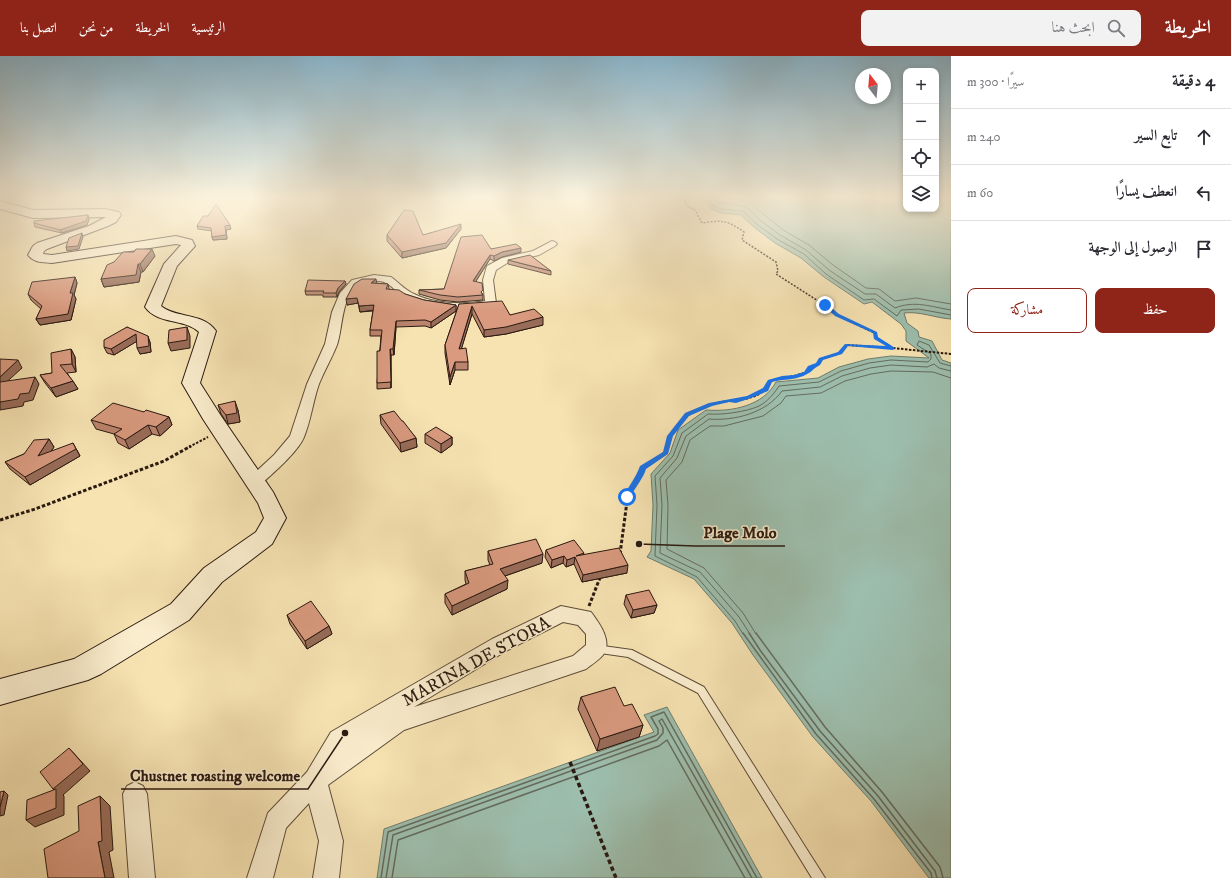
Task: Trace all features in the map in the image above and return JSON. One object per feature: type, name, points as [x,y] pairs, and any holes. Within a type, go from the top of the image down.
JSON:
[{"type":"main road","points":[[0,692],[78,671],[92,665],[180,612],[213,576],[264,538],[275,518],[273,510],[191,383],[208,331],[195,322],[166,315],[157,311],[153,307],[154,300],[160,292],[166,273],[171,264],[188,246],[187,244],[176,240],[52,259],[40,258],[35,255],[38,249],[42,246],[72,235]]},
{"type":"street","points":[[254,482],[279,459],[297,437],[312,384],[331,344],[344,295],[356,282],[374,278],[387,279],[409,296],[428,302],[471,308],[491,303],[488,280],[491,268],[506,260],[536,253],[552,244]]},
{"type":"street","name":"MARINA DE STORA","points":[[315,780],[338,740],[499,645],[561,614],[584,618]]},
{"type":"street","points":[[584,618],[595,632],[596,649]]},
{"type":"street","name":"MARINA DE STORA","points":[[260,878],[276,820],[315,780],[398,722],[580,663],[596,649]]},
{"type":"street","points":[[315,780],[331,841],[326,878]]},
{"type":"street","points":[[135,794],[142,878]]},
{"type":"lane","points":[[596,649],[629,653],[701,690],[819,878]]},
{"type":"path","points":[[743,235],[742,240],[776,262],[778,271],[776,274],[825,305],[837,315],[875,333],[876,338],[893,348]]},
{"type":"path","points":[[619,559],[627,497],[635,481],[641,475],[642,468],[666,453],[670,436],[687,414],[729,400],[736,401],[749,397],[766,389],[770,381],[795,377],[806,373],[810,368],[818,364],[821,359],[840,353],[847,345],[951,354]]},
{"type":"path","points":[[0,520],[35,510],[164,461],[221,430]]},
{"type":"path","points":[[584,618],[602,574]]},
{"type":"path","points":[[570,762],[616,878]]},
{"type":"water","points":[[765,235],[951,235],[951,319],[916,313],[904,313],[907,323],[918,331],[919,337],[932,341],[942,360],[951,363],[951,878],[929,878],[871,801],[813,737],[753,655],[732,623],[694,579],[647,557],[651,551],[653,505],[651,474],[670,453],[678,430],[706,410],[726,410],[746,406],[763,397],[776,382],[818,378],[839,367],[868,359],[891,356],[929,358],[906,341],[906,331],[901,324],[872,302],[864,304],[824,277],[801,258]]},
{"type":"water","points":[[667,707],[762,878],[377,878],[384,829],[654,732],[644,715]]},
{"type":"building","points":[[81,235],[78,246],[66,247],[69,238]]},
{"type":"building","points":[[387,235],[452,235],[446,243],[402,252]]},
{"type":"building","points":[[482,235],[491,249],[516,244],[521,248],[502,252],[494,256],[490,255],[473,281],[482,283],[483,290],[481,292],[483,295],[458,297],[440,295],[419,290],[444,289],[461,237]]},
{"type":"building","points":[[136,249],[152,249],[140,264],[138,264],[136,275],[101,279],[107,265],[114,262],[123,252],[134,252]]},
{"type":"building","points":[[530,255],[551,271],[508,260]]},
{"type":"building","points":[[75,277],[70,293],[73,293],[68,314],[36,319],[42,306],[28,294],[32,282]]},
{"type":"building","points":[[362,279],[376,279],[371,283],[388,284],[386,289],[399,290],[405,294],[424,300],[456,305],[431,322],[425,320],[396,321],[393,349],[390,349],[391,382],[377,383],[377,351],[380,351],[382,330],[370,330],[374,305],[359,306],[357,298],[346,299],[354,284]]},
{"type":"building","points":[[308,280],[345,281],[338,288],[336,293],[323,293],[324,291],[305,291]]},
{"type":"building","points":[[502,301],[510,315],[534,309],[543,317],[506,327],[484,330],[472,306],[459,349],[466,348],[468,362],[455,362],[450,377],[445,345],[459,304]]},
{"type":"building","points":[[127,327],[148,336],[149,346],[137,348],[136,334],[111,349],[104,347],[104,340]]},
{"type":"building","points":[[187,327],[187,340],[168,343],[169,330]]},
{"type":"building","points":[[71,349],[72,364],[60,365],[73,381],[51,388],[40,375],[52,373],[51,353]]},
{"type":"building","points":[[0,359],[18,360],[0,377]]},
{"type":"building","points":[[35,377],[29,393],[20,394],[18,399],[0,402],[0,382]]},
{"type":"building","points":[[235,401],[237,413],[226,415],[218,405]]},
{"type":"building","points":[[113,403],[144,412],[146,410],[169,417],[156,427],[148,425],[125,440],[114,434],[122,429],[91,420]]},
{"type":"building","points":[[394,411],[416,438],[400,443],[380,415]]},
{"type":"building","points":[[436,427],[452,437],[441,444],[425,434]]},
{"type":"building","points":[[49,439],[38,456],[73,443],[76,449],[25,477],[5,462],[24,454],[34,440]]},
{"type":"building","points":[[536,539],[543,554],[500,569],[508,580],[452,606],[445,594],[469,583],[465,571],[493,564],[488,551]]},
{"type":"building","points":[[574,540],[584,553],[576,556],[619,548],[628,565],[583,575],[575,557],[567,560],[564,556],[552,560],[546,550]]},
{"type":"building","points":[[649,590],[657,605],[633,610],[626,595]]},
{"type":"building","points":[[311,601],[329,626],[305,641],[287,615]]},
{"type":"building","points":[[615,687],[624,706],[632,704],[643,725],[600,739],[581,697]]},
{"type":"building","points":[[69,748],[83,764],[53,789],[40,772]]},
{"type":"building","points":[[56,789],[56,808],[26,820],[27,800]]},
{"type":"building","points":[[4,791],[0,807],[0,792]]},
{"type":"building","points":[[100,796],[102,841],[98,842],[105,878],[48,878],[44,849],[79,831],[78,806]]},
{"type":"place","name":"Plage Molo","points":[[639,544]]},
{"type":"place","name":"Chustnet roasting welcome","points":[[345,733]]},
{"type":"route","points":[[627,497],[635,481],[641,475],[642,468],[666,453],[670,436],[687,414],[729,400],[736,401],[749,397],[766,389],[770,381],[795,377],[806,373],[810,368],[818,364],[821,359],[840,353],[847,345],[893,348],[876,338],[875,333],[837,315],[825,305]]}]
